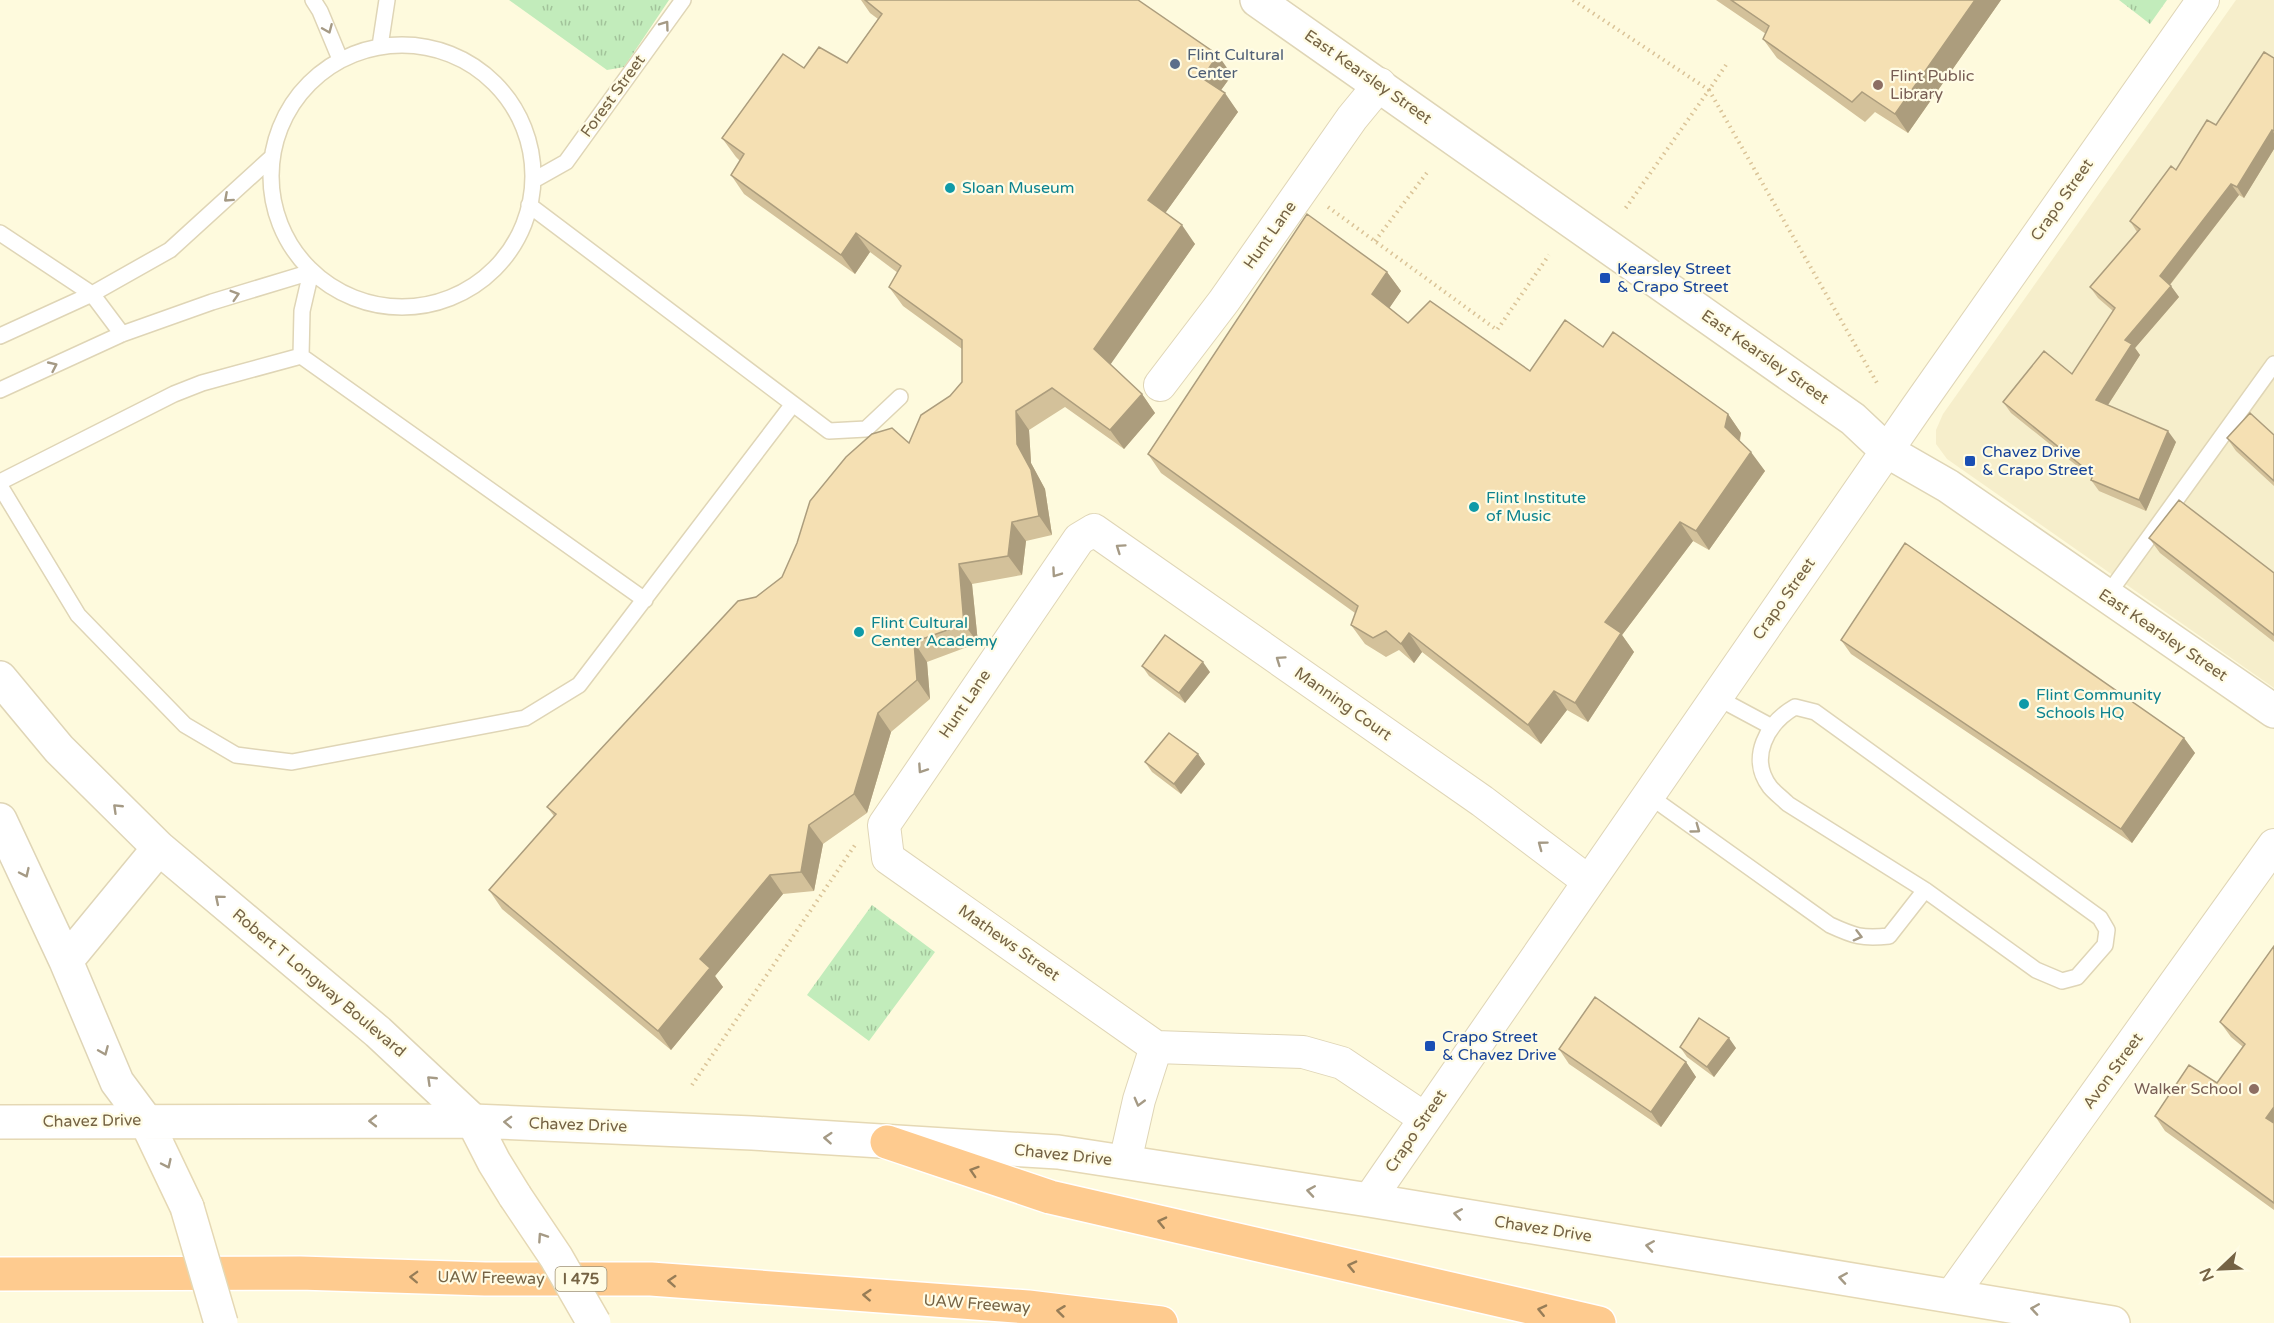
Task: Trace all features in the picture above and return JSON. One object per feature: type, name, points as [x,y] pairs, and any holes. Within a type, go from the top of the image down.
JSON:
[{"type":"highway","points":[[887,1142],[1050,1197],[1599,1323]]},
{"type":"highway","name":"UAW Freeway","points":[[0,1274],[300,1273],[485,1279],[651,1279],[1028,1307],[1161,1323]]},
{"type":"main road","name":"East Kearsley Street","points":[[1257,0],[1380,84],[1853,419],[1887,451],[1948,486],[2274,711]]},
{"type":"main road","name":"Robert T Longway Boulevard","points":[[0,678],[59,749],[159,848],[378,1032],[473,1121],[494,1162],[556,1257],[594,1323]]},
{"type":"main road","points":[[0,820],[66,961],[117,1082],[146,1120],[188,1207],[221,1323]]},
{"type":"main road","points":[[66,961],[159,848]]},
{"type":"main road","name":"Chavez Drive","points":[[0,1122],[473,1121],[648,1127],[1058,1152],[1369,1200],[2113,1323]]},
{"type":"street","name":"Crapo Street","points":[[1369,1200],[1716,696],[2203,0]]},
{"type":"street","name":"Hunt Lane","points":[[1160,386],[1224,301],[1353,118],[1380,84]]},
{"type":"street","name":"Hunt Lane","points":[[873,830],[1079,539],[1094,530]]},
{"type":"street","name":"Manning Court","points":[[1094,530],[1482,801],[1588,881]]},
{"type":"street","name":"Mathews Street","points":[[873,830],[888,858],[1156,1047]]},
{"type":"street","name":"Avon Street","points":[[1951,1296],[2274,846]]},
{"type":"street","points":[[1125,1162],[1139,1100],[1156,1047],[1303,1052],[1342,1063],[1424,1118]]},
{"type":"lane","points":[[313,0],[320,10],[340,59]]},
{"type":"lane","points":[[380,46],[387,0]]},
{"type":"lane","name":"Forest Street","points":[[534,180],[566,162],[683,0]]},
{"type":"lane","points":[[418,45],[456,56],[488,77],[513,106],[529,142],[534,180],[526,223],[504,260],[471,289],[432,305],[389,308],[347,296],[311,272],[286,239],[272,200],[271,158],[284,118],[307,84],[340,59],[380,46],[418,45]]},
{"type":"lane","points":[[0,336],[92,294],[170,250],[271,158]]},
{"type":"lane","points":[[529,205],[829,431],[866,429],[900,397]]},
{"type":"lane","points":[[0,232],[92,294],[122,334]]},
{"type":"lane","points":[[0,390],[122,334],[212,302],[311,272]]},
{"type":"lane","points":[[301,356],[302,311],[311,272]]},
{"type":"lane","points":[[301,356],[202,383],[174,394],[0,484],[78,615],[185,725],[236,755],[292,762],[525,718],[579,685],[793,404]]},
{"type":"lane","points":[[301,356],[645,600]]},
{"type":"lane","points":[[2106,597],[2274,364]]},
{"type":"lane","points":[[1716,696],[1772,727]]},
{"type":"lane","points":[[1796,707],[1815,712],[2100,918],[2107,930],[2105,945],[2077,978],[2062,981],[2036,970],[1925,890],[1788,804],[1770,788],[1760,765],[1760,750],[1772,727],[1784,713],[1796,707]]},
{"type":"lane","points":[[1648,795],[1830,925],[1847,933],[1867,939],[1888,936],[1925,890]]},
{"type":"path","points":[[1573,0],[1709,90],[1877,383]]},
{"type":"path","points":[[1625,209],[1726,66]]},
{"type":"path","points":[[1375,241],[1429,170]]},
{"type":"path","points":[[1320,201],[1497,330],[1550,255]]},
{"type":"path","points":[[693,1085],[873,830]]},
{"type":"shaded area","points":[[2236,0],[2274,0],[2274,688],[1947,459],[1936,444],[1936,430],[1943,414]]},
{"type":"green space","points":[[509,0],[669,0],[624,67],[607,70]]},
{"type":"green space","points":[[2119,0],[2167,0],[2150,24]]},
{"type":"green space","points":[[872,905],[935,952],[869,1041],[807,995]]},
{"type":"building","points":[[865,0],[1138,0],[1218,55],[1202,78],[1225,93],[1148,200],[1182,225],[1094,349],[1142,394],[1110,430],[1052,388],[1016,411],[1017,444],[1031,470],[1039,516],[1012,522],[1008,556],[959,564],[964,624],[914,642],[917,680],[878,713],[854,794],[809,825],[801,872],[770,875],[700,959],[710,968],[658,1031],[489,890],[556,814],[547,807],[738,601],[756,597],[782,577],[797,543],[810,501],[846,457],[872,434],[892,428],[909,443],[921,415],[950,396],[962,382],[962,340],[889,287],[901,266],[856,233],[841,255],[731,175],[744,154],[722,138],[783,54],[804,68],[819,47],[847,63],[882,14]]},
{"type":"building","name":"Flint Public Library","points":[[1731,0],[1975,0],[1895,114],[1862,92],[1852,102],[1763,39],[1769,26]]},
{"type":"building","points":[[2264,52],[2274,58],[2274,131],[2272,130],[2237,187],[2231,184],[2160,276],[2171,286],[2125,340],[2132,344],[2096,400],[2168,431],[2139,500],[2091,480],[2093,475],[2003,402],[2044,351],[2072,374],[2115,308],[2090,287],[2140,229],[2130,221],[2171,166],[2176,170],[2207,120],[2216,125]]},
{"type":"building","name":"Flint Institute of Music","points":[[1307,214],[1387,272],[1372,294],[1408,323],[1430,301],[1530,371],[1565,320],[1603,347],[1613,332],[1728,414],[1725,427],[1751,452],[1696,531],[1680,522],[1605,622],[1621,633],[1575,703],[1554,691],[1528,725],[1409,633],[1401,644],[1386,631],[1373,638],[1351,625],[1358,606],[1148,454]]},
{"type":"building","points":[[2250,413],[2274,435],[2274,481],[2227,438]]},
{"type":"building","points":[[2179,500],[2274,573],[2274,635],[2149,538]]},
{"type":"building","name":"Flint Community Schools HQ","points":[[1905,543],[2184,738],[2121,829],[1841,640]]},
{"type":"building","points":[[1165,635],[1203,662],[1179,693],[1142,666]]},
{"type":"building","points":[[1169,733],[1198,754],[1174,784],[1145,762]]},
{"type":"building","name":"Walker School","points":[[2274,946],[2274,1107],[2266,1118],[2274,1123],[2274,1203],[2155,1116],[2189,1065],[2217,1083],[2245,1044],[2220,1022]]},
{"type":"building","points":[[1595,997],[1686,1062],[1651,1112],[1559,1049]]},
{"type":"building","points":[[1699,1018],[1729,1038],[1707,1067],[1680,1047]]},
{"type":"place","name":"Flint Cultural Center","points":[[1175,64]]},
{"type":"place","name":"Flint Public Library","points":[[1878,85]]},
{"type":"place","name":"Sloan Museum","points":[[950,188]]},
{"type":"place","name":"Kearsley Street & Crapo Street","points":[[1605,278]]},
{"type":"place","name":"Chavez Drive & Crapo Street","points":[[1970,461]]},
{"type":"place","name":"Flint Institute of Music","points":[[1474,507]]},
{"type":"place","name":"Flint Cultural Center Academy","points":[[859,632]]},
{"type":"place","name":"Flint Community Schools HQ","points":[[2024,704]]},
{"type":"place","name":"Crapo Street & Chavez Drive","points":[[1430,1046]]},
{"type":"place","name":"Walker School","points":[[2254,1089]]}]
